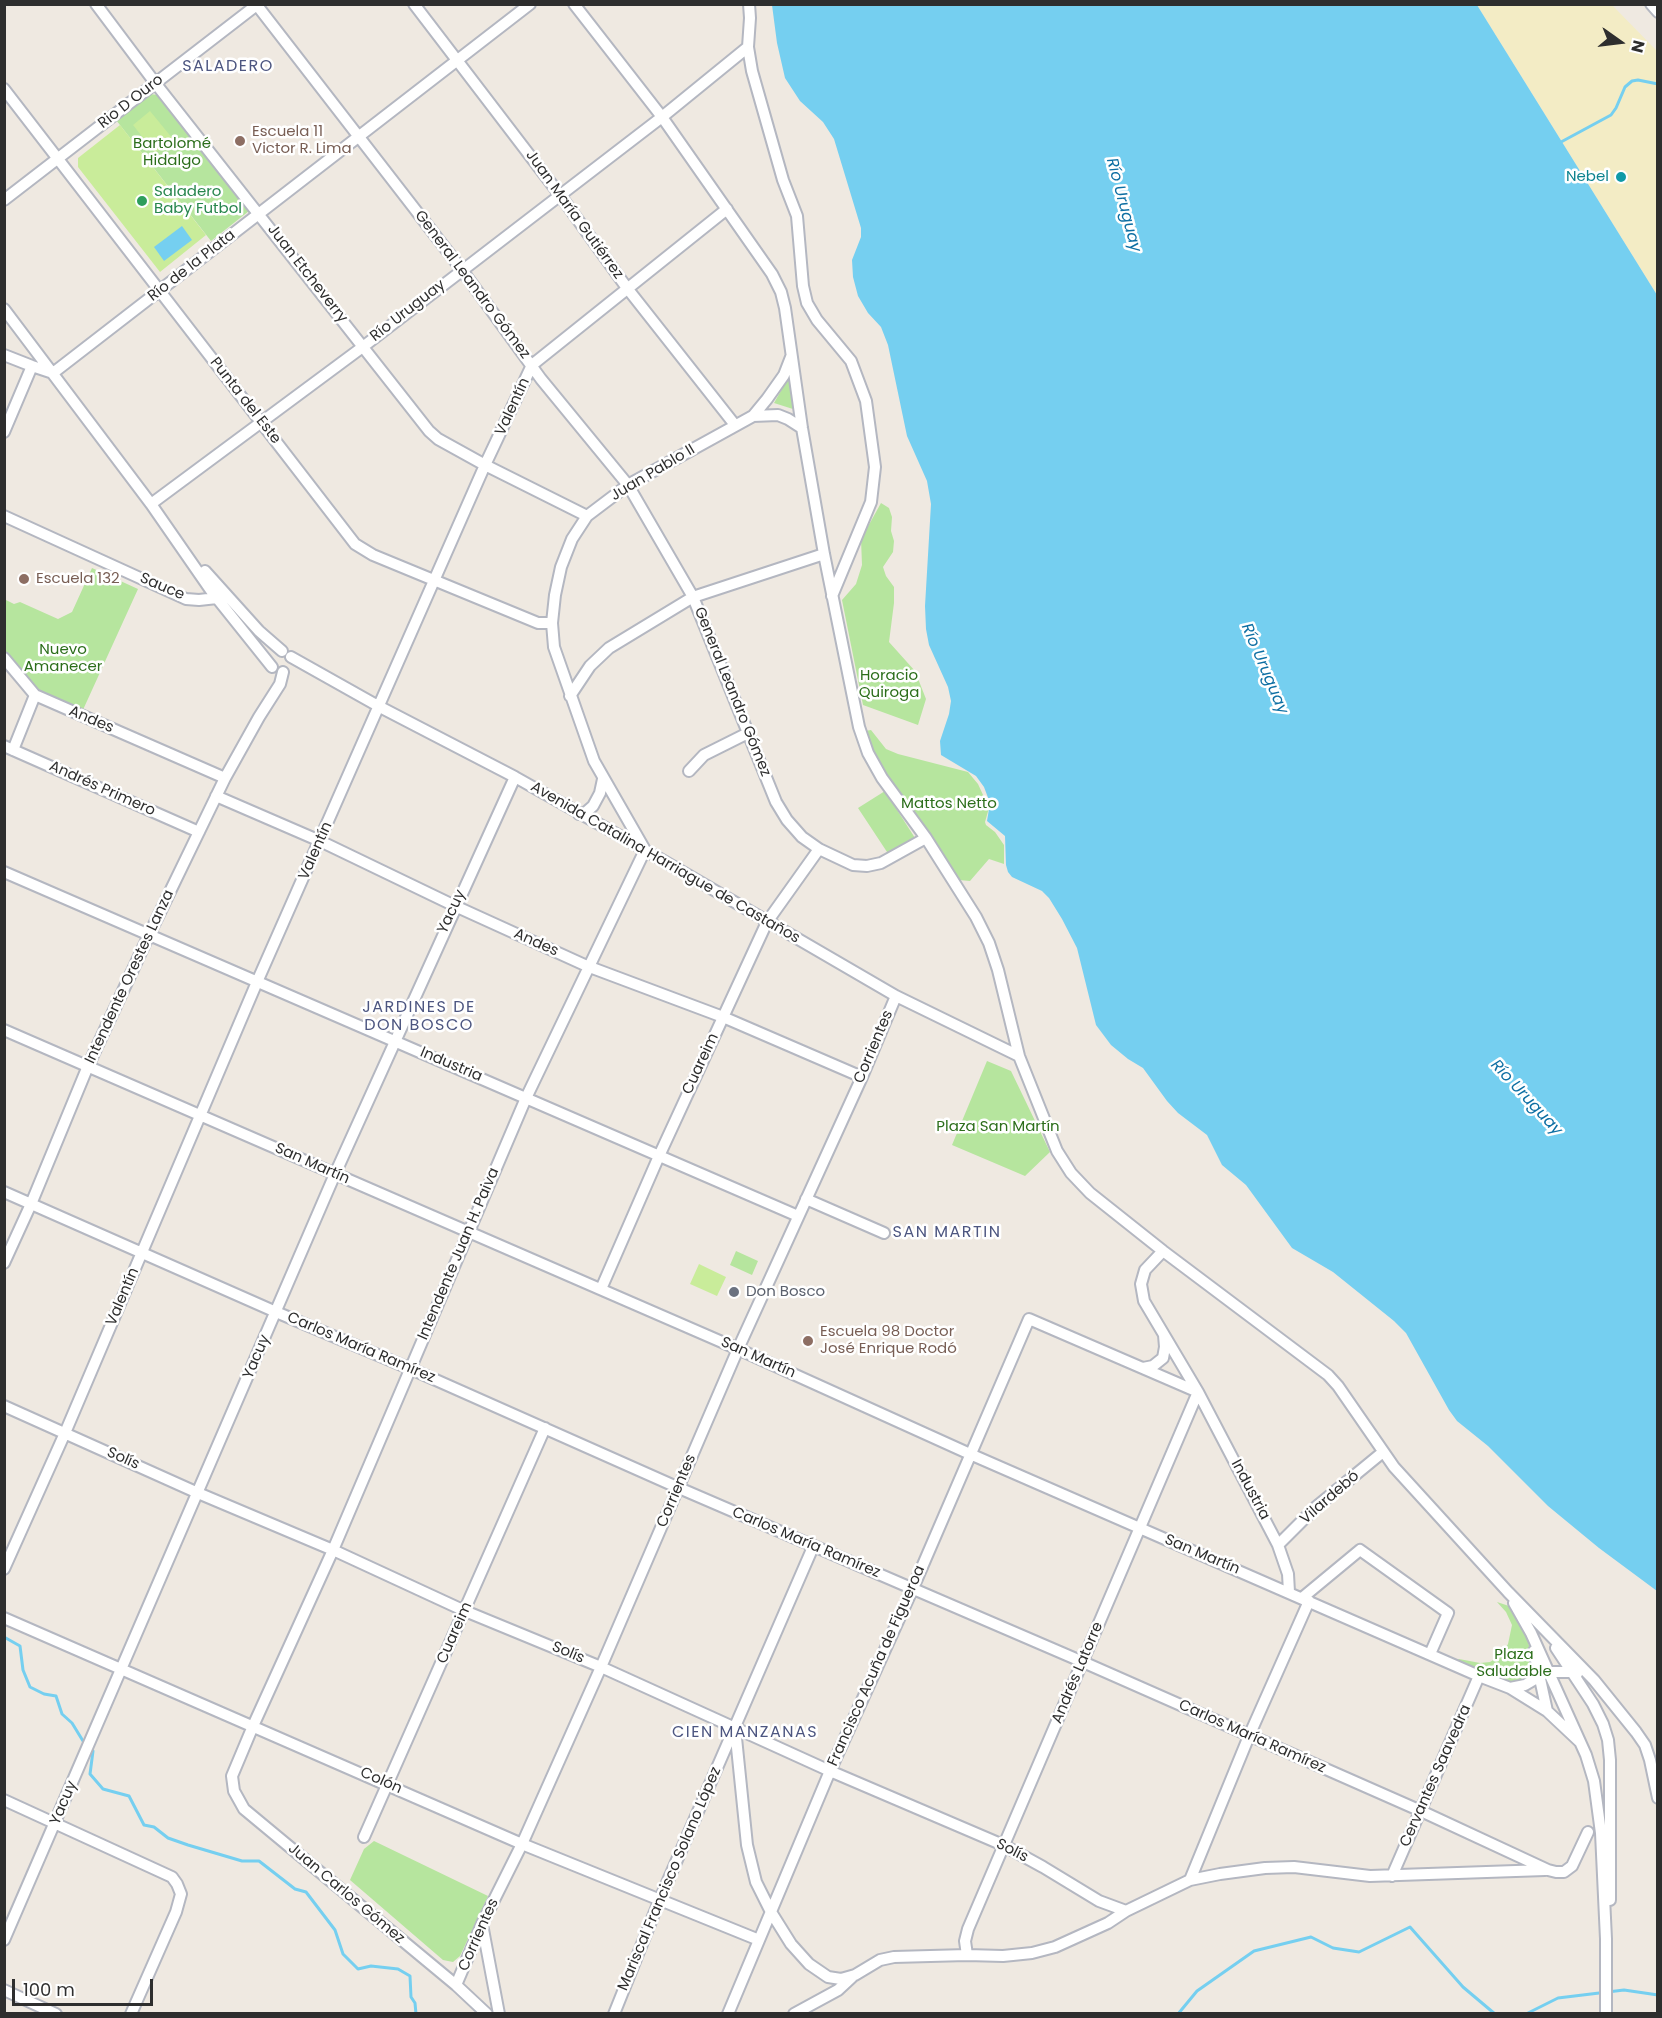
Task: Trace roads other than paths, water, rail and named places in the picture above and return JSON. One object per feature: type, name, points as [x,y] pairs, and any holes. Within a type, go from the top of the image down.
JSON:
[{"type":"street","name":"Juan Etcheverry","points":[[96,4],[156,84],[429,431],[438,439],[485,465],[586,516]]},
{"type":"street","name":"Juan María Gutiérrez","points":[[414,4],[560,195],[627,288],[735,425]]},
{"type":"street","name":"Río de la Plata","points":[[54,373],[530,4]]},
{"type":"street","points":[[574,4],[662,117],[772,274],[781,292],[824,554],[859,727],[868,753],[882,778],[926,838],[976,917],[989,943],[1019,1056],[1057,1151],[1071,1173],[1090,1193],[1328,1375],[1394,1467],[1508,1592],[1594,1680],[1645,1745],[1658,1798]]},
{"type":"street","points":[[748,4],[750,18],[748,47],[752,71],[780,169],[797,216],[803,286],[807,303],[817,320],[851,362],[866,401],[875,467],[871,502],[832,596]]},
{"type":"street","points":[[1651,4],[1658,12]]},
{"type":"street","name":"Rio D Ouro","points":[[4,200],[257,5]]},
{"type":"street","name":"General Leandro Gómez","points":[[257,5],[462,270],[541,379],[628,485],[693,597],[776,802],[787,820],[802,837],[819,849],[854,865],[867,866],[880,863],[926,838]]},
{"type":"street","name":"Río Uruguay","points":[[154,509],[262,423],[662,117],[748,47]]},
{"type":"street","name":"Punta del Este","points":[[4,89],[355,544],[373,555],[538,623],[552,623]]},
{"type":"street","name":"Valentín","points":[[4,1569],[65,1433],[257,982],[485,465],[532,365],[727,209]]},
{"type":"street","name":"Avenida Catalina Harriague de Castaños","points":[[4,309],[154,509],[279,670]]},
{"type":"street","points":[[4,354],[54,373]]},
{"type":"street","name":"Juan Pablo II","points":[[645,850],[594,761],[554,647],[552,623],[561,567],[572,539],[586,516],[628,485],[753,416],[784,375],[792,354]]},
{"type":"street","points":[[4,432],[32,366]]},
{"type":"street","points":[[753,416],[778,415],[802,428]]},
{"type":"street","name":"Sauce","points":[[4,516],[186,599],[199,600],[220,595]]},
{"type":"street","points":[[570,696],[590,666],[609,648],[693,597],[824,554]]},
{"type":"street","name":"Avenida Catalina Harriague de Castaños","points":[[220,595],[286,654],[311,669],[515,777],[896,996],[1019,1056]]},
{"type":"street","points":[[286,654],[292,663],[279,670],[272,656],[286,654]]},
{"type":"street","name":"Andes","points":[[4,658],[35,695],[225,778]]},
{"type":"street","points":[[279,670],[299,667],[311,669]]},
{"type":"street","name":"Intendente Orestes Lanza","points":[[4,1263],[88,1066],[225,778],[279,684],[279,670]]},
{"type":"street","points":[[9,748],[35,695]]},
{"type":"street","points":[[689,771],[704,756],[748,733]]},
{"type":"street","name":"Andrés Primero","points":[[9,748],[199,832]]},
{"type":"street","name":"Yacuy","points":[[4,1940],[335,1174],[515,777]]},
{"type":"street","points":[[579,814],[585,813],[593,806],[600,794],[603,779]]},
{"type":"street","name":"Andes","points":[[216,796],[587,966],[723,1017],[862,1077]]},
{"type":"street","name":"Cuareim","points":[[601,1289],[659,1156],[767,922],[819,849]]},
{"type":"street","name":"Intendente Juan H. Paiva","points":[[238,1760],[333,1550],[526,1098],[587,966],[645,850]]},
{"type":"street","name":"Industria","points":[[4,872],[798,1216]]},
{"type":"street","name":"Corrientes","points":[[456,1985],[601,1667],[738,1349],[862,1077],[896,996]]},
{"type":"street","name":"San Martín","points":[[4,1030],[738,1349],[1139,1528],[1510,1688],[1547,1711],[1580,1742]]},
{"type":"street","name":"Carlos María Ramírez","points":[[4,1192],[679,1488],[1083,1662],[1421,1811],[1548,1870]]},
{"type":"street","points":[[806,1199],[884,1233]]},
{"type":"street","name":"Industria","points":[[1163,1251],[1145,1270],[1141,1284],[1144,1301],[1198,1392],[1278,1545],[1288,1574],[1289,1592]]},
{"type":"street","name":"Francisco Acuña de Figueroa","points":[[728,2013],[830,1771],[913,1588],[1029,1319],[1143,1368]]},
{"type":"street","points":[[1143,1368],[1154,1366],[1162,1358],[1165,1347],[1164,1335]]},
{"type":"street","points":[[1143,1368],[1198,1392]]},
{"type":"street","name":"Andrés Latorre","points":[[967,1955],[965,1941],[968,1929],[1198,1392]]},
{"type":"street","name":"Solís","points":[[4,1406],[198,1493],[333,1550],[465,1611],[601,1667],[830,1771],[1003,1845],[1099,1901],[1126,1911]]},
{"type":"street","name":"Cuareim","points":[[364,1837],[545,1428]]},
{"type":"street","name":"Vilardebó","points":[[1278,1545],[1316,1507],[1383,1452]]},
{"type":"street","name":"Mariscal Francisco Solano López","points":[[614,2013],[660,1899],[813,1546]]},
{"type":"street","points":[[1190,1881],[1305,1599],[1360,1550],[1448,1613],[1430,1654]]},
{"type":"street","points":[[1508,1592],[1531,1633],[1543,1675],[1547,1711]]},
{"type":"street","name":"Colón","points":[[4,1618],[522,1844],[759,1940]]},
{"type":"street","points":[[1542,1626],[1593,1704],[1608,1740],[1610,1912],[1606,1939]]},
{"type":"street","points":[[1510,1688],[1525,1685],[1543,1675],[1572,1672],[1594,1680]]},
{"type":"street","points":[[1543,1675],[1580,1742],[1594,1781],[1598,1804],[1606,1939],[1606,2013]]},
{"type":"street","name":"Cervantes Saavedra","points":[[1392,1876],[1479,1676]]},
{"type":"street","points":[[735,1728],[747,1845],[756,1882],[791,1944],[809,1964],[828,1977],[841,1978],[855,1975]]},
{"type":"street","name":"Juan Carlos Gómez","points":[[238,1760],[232,1776],[234,1791],[244,1809],[487,2013]]},
{"type":"street","points":[[4,1800],[172,1877],[181,1894],[176,1912],[131,2013]]},
{"type":"street","points":[[794,2013],[838,1990],[855,1975],[880,1960],[894,1957],[1003,1956],[1032,1953],[1055,1947],[1108,1923],[1126,1911],[1190,1881],[1254,1870],[1294,1867],[1370,1876],[1548,1870],[1564,1872],[1572,1866],[1587,1832]]},
{"type":"street","points":[[482,1924],[499,2013]]},
{"type":"street","points":[[4,1990],[56,2013]]},
{"type":"water","points":[[772,5],[1477,5],[1657,295],[1657,1591],[1548,1506],[1488,1446],[1457,1421],[1406,1333],[1333,1272],[1292,1248],[1246,1185],[1222,1165],[1207,1135],[1178,1113],[1143,1068],[1111,1045],[1096,1025],[1077,948],[1062,919],[1042,891],[1012,877],[1008,872],[1005,836],[987,821],[990,803],[984,787],[976,776],[941,755],[940,741],[951,701],[948,687],[929,645],[926,629],[925,606],[931,504],[927,481],[907,436],[888,345],[881,327],[868,313],[858,296],[853,277],[852,260],[861,237],[861,228],[834,139],[823,122],[800,101],[785,78]]},
{"type":"water","points":[[182,226],[192,240],[164,261],[154,247]]},
{"type":"waterway","points":[[1561,142],[1611,115],[1625,87],[1632,81],[1658,84]]},
{"type":"waterway","points":[[4,1637],[20,1646],[23,1670],[30,1687],[44,1694],[56,1696],[62,1714],[72,1723],[83,1741]]},
{"type":"waterway","points":[[93,1751],[90,1774],[103,1789],[129,1796],[144,1825],[154,1827],[168,1838],[188,1845],[242,1861],[259,1861],[295,1889],[306,1892],[335,1930],[343,1954],[358,1969],[371,1966],[398,1969],[410,1976],[411,1997],[415,2003],[416,2014]]},
{"type":"waterway","points":[[1178,2014],[1197,1991],[1254,1951],[1311,1937],[1333,1948],[1359,1952],[1410,1927],[1463,1987],[1495,2014]]},
{"type":"waterway","points":[[1526,2014],[1558,1998],[1624,1990],[1658,1995]]},
{"type":"place","name":"Escuela 11 Victor R. Lima","points":[[240,141]]},
{"type":"place","name":"Nebel","points":[[1621,177]]},
{"type":"place","name":"Saladero Baby Futbol","points":[[142,201]]},
{"type":"place","name":"Escuela 132","points":[[24,579]]},
{"type":"place","name":"Don Bosco","points":[[734,1292]]},
{"type":"place","name":"Escuela 98 Doctor José Enrique Rodó","points":[[808,1341]]},
{"type":"district","name":"SALADERO","points":[[228,67]]},
{"type":"district","name":"JARDINES DE DON BOSCO","points":[[419,1017]]},
{"type":"district","name":"SAN MARTIN","points":[[947,1233]]},
{"type":"district","name":"CIEN MANZANAS","points":[[745,1733]]},
{"type":"park label","name":"Bartolomé Hidalgo","points":[[172,152]]},
{"type":"park label","name":"Nuevo Amanecer","points":[[63,658]]},
{"type":"park label","name":"Horacio Quiroga","points":[[889,684]]},
{"type":"park label","name":"Mattos Netto","points":[[949,804]]},
{"type":"park label","name":"Plaza San Martín","points":[[998,1127]]},
{"type":"park label","name":"Plaza Saludable","points":[[1514,1664]]}]
